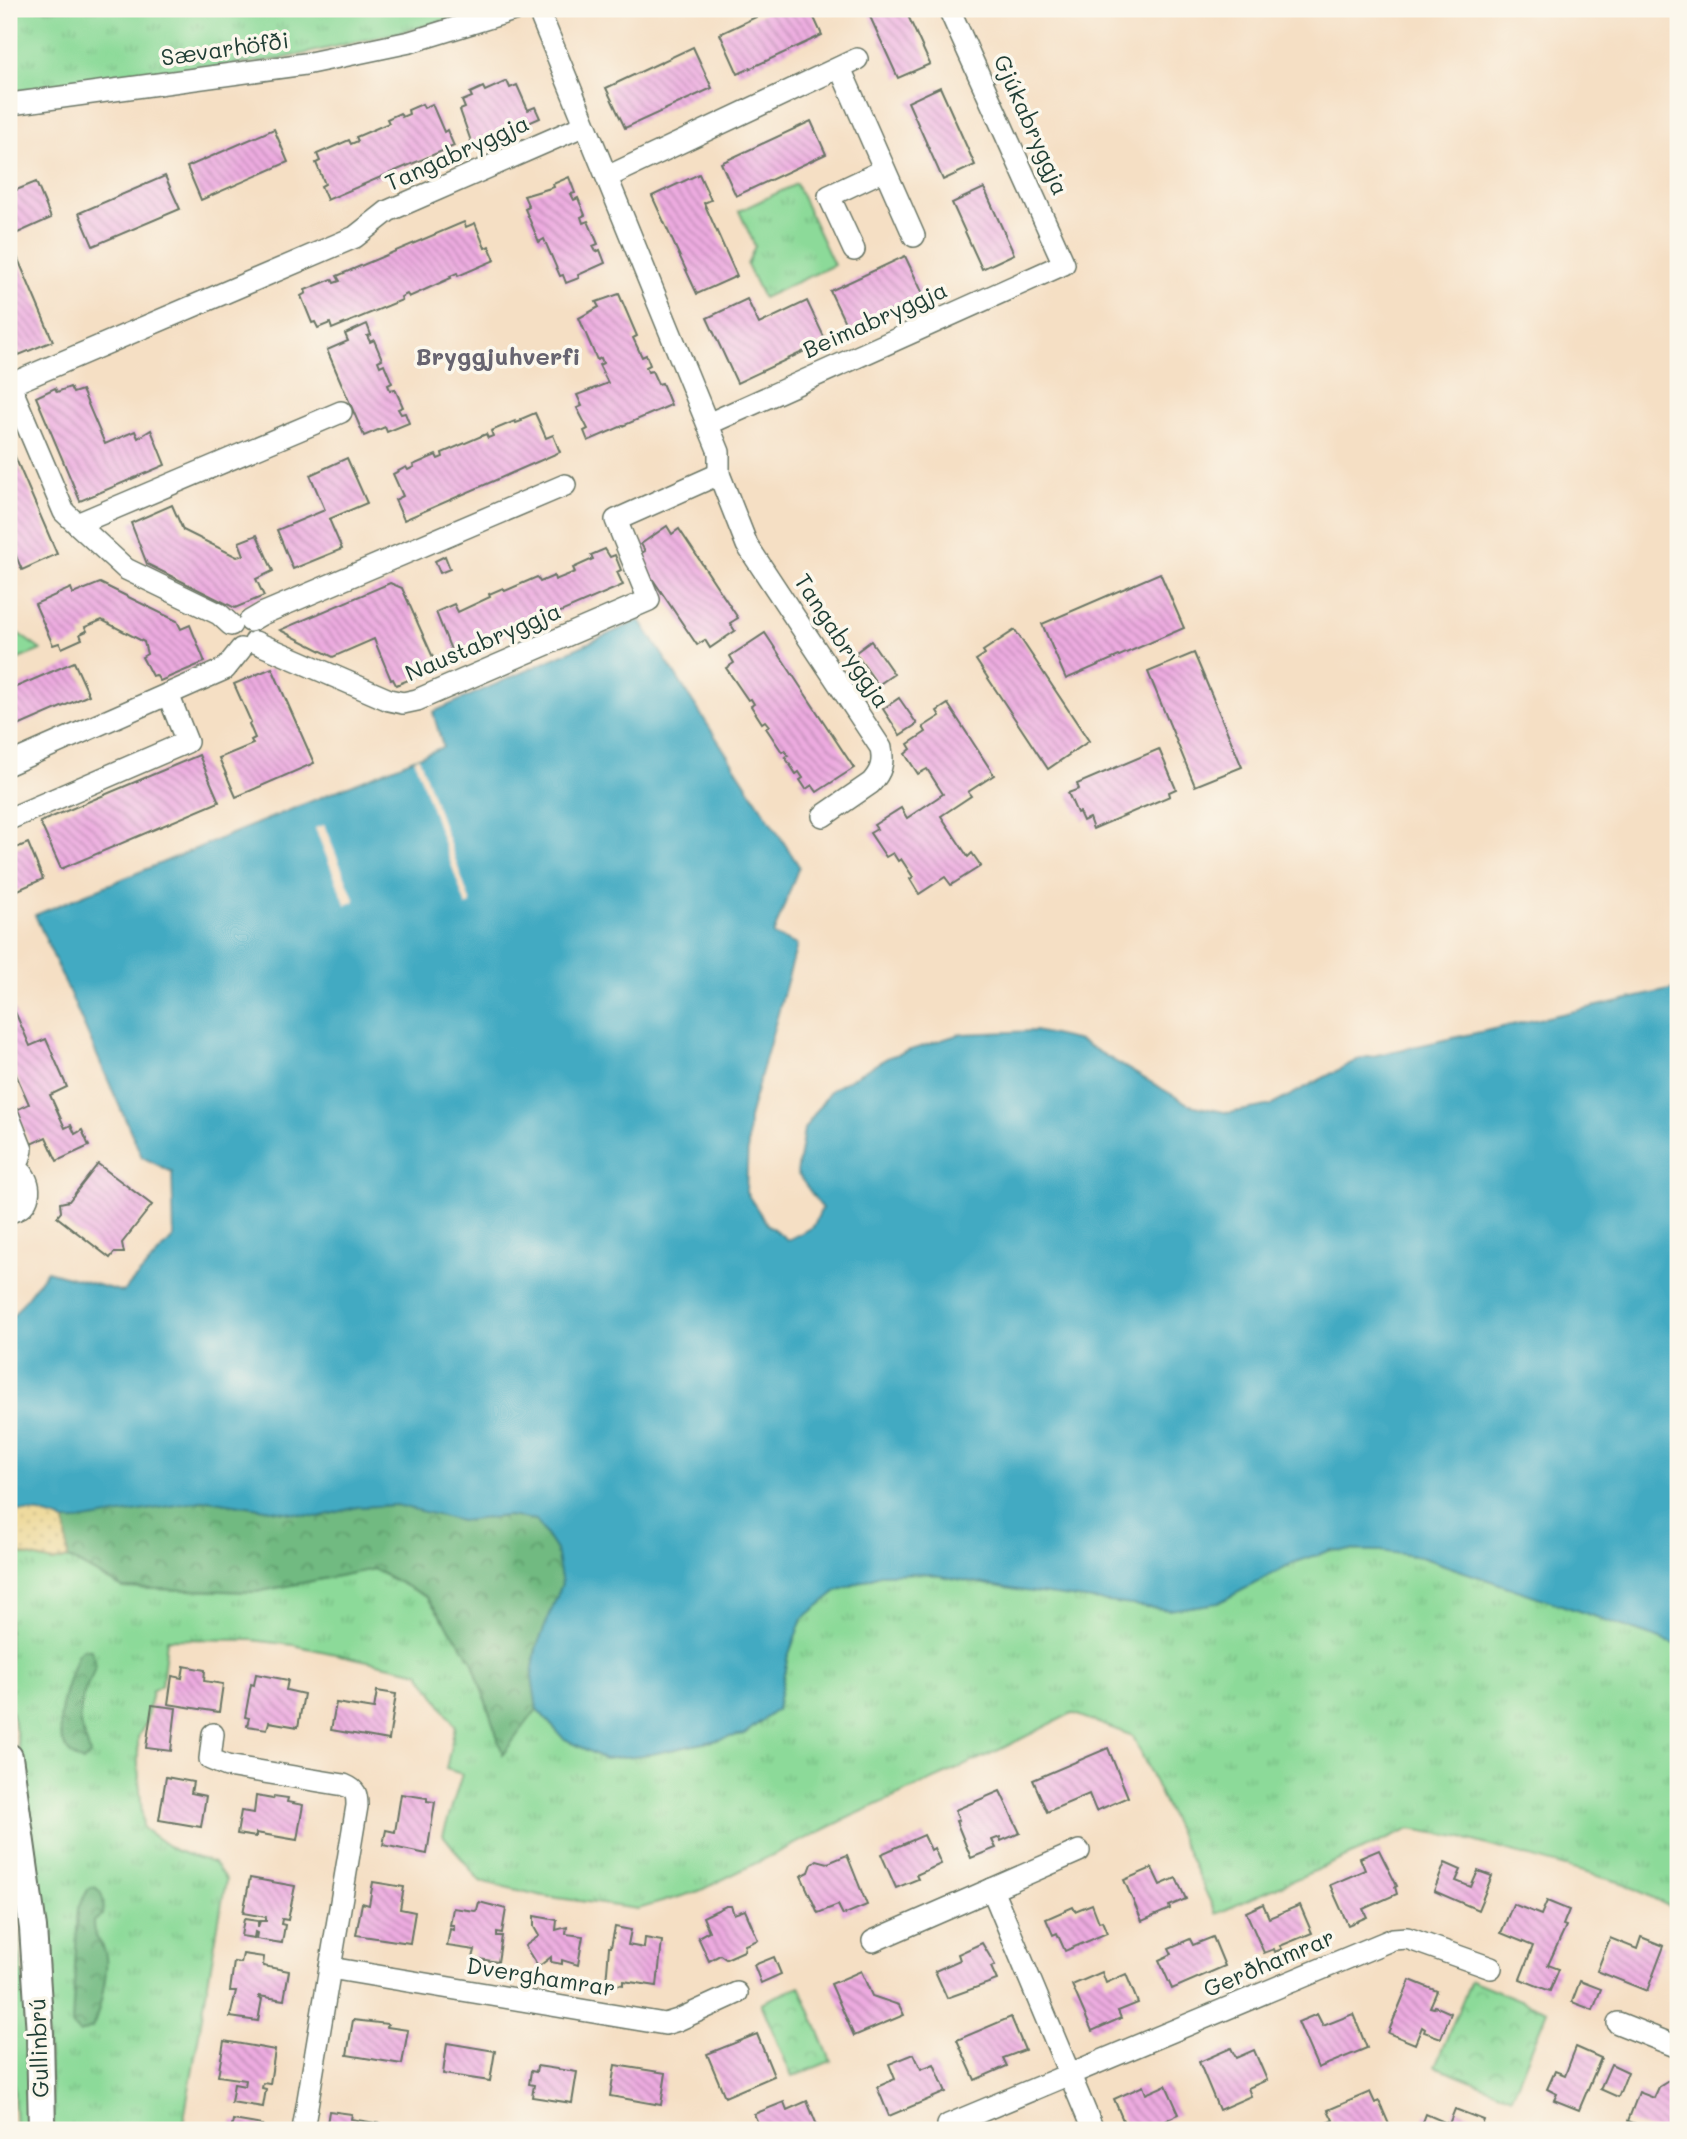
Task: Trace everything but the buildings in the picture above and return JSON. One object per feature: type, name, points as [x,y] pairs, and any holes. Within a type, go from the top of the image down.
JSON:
[{"type":"main road","name":"Gullinbrú","points":[[9,1757],[33,1928],[40,2034],[42,2130]]},
{"type":"street","name":"Sævarhöfði","points":[[12,104],[305,64],[410,41],[517,9]]},
{"type":"street","name":"Tangabryggja","points":[[538,9],[719,452],[719,474],[747,545],[881,748],[882,768],[878,776],[823,816]]},
{"type":"street","name":"Gjúkabryggja","points":[[949,9],[1064,264]]},
{"type":"street","points":[[607,177],[848,64],[884,170],[914,236]]},
{"type":"street","name":"Tangabryggja","points":[[9,384],[355,237],[388,211],[585,125]]},
{"type":"street","points":[[853,250],[829,196],[884,170]]},
{"type":"street","name":"Beimabryggja","points":[[708,424],[1064,264]]},
{"type":"street","points":[[9,384],[64,512],[126,569],[241,623]]},
{"type":"street","points":[[77,524],[341,412]]},
{"type":"street","name":"Naustabryggja","points":[[248,645],[389,700],[403,703],[417,700],[649,600],[616,520],[719,474]]},
{"type":"street","points":[[248,645],[233,645],[228,638],[241,623],[565,485]]},
{"type":"street","points":[[9,764],[225,669],[248,645]]},
{"type":"street","points":[[9,819],[187,742],[168,694]]},
{"type":"street","points":[[9,1117],[22,1150],[13,1169],[28,1182],[30,1190],[23,1205],[9,1212]]},
{"type":"street","points":[[213,1734],[210,1759],[227,1766],[344,1785],[357,1794],[303,2130]]},
{"type":"street","points":[[873,1941],[1079,1851]]},
{"type":"street","points":[[992,1889],[1093,2130]]},
{"type":"street","name":"Gerðhamrar","points":[[948,2125],[1393,1939],[1407,1938],[1491,1968]]},
{"type":"street","name":"Dverghamrar","points":[[330,1968],[665,2024],[737,1993]]},
{"type":"street","points":[[1618,2023],[1678,2047]]},
{"type":"green space","points":[[9,9],[483,9],[418,28],[281,59],[16,91],[9,90]]},
{"type":"green space","points":[[796,184],[834,265],[763,298],[747,265],[755,246],[739,211]]},
{"type":"green space","points":[[12,629],[41,650],[9,663],[9,635]]},
{"type":"green space","points":[[208,1500],[318,1517],[357,1507],[396,1505],[461,1520],[507,1516],[536,1520],[556,1550],[562,1584],[536,1649],[532,1676],[537,1709],[503,1754],[472,1660],[427,1597],[374,1569],[256,1592],[123,1588],[68,1558],[65,1521]]},
{"type":"green space","points":[[1331,1550],[1381,1551],[1421,1557],[1678,1645],[1678,1911],[1626,1884],[1459,1837],[1410,1829],[1216,1914],[1133,1736],[1072,1713],[699,1891],[638,1909],[543,1896],[480,1881],[443,1835],[462,1774],[446,1769],[455,1726],[419,1672],[293,1645],[252,1640],[167,1639],[162,1685],[152,1691],[146,1723],[138,1737],[143,1828],[174,1850],[214,1863],[226,1880],[182,2130],[54,2130],[32,1836],[16,1731],[9,1703],[9,1551],[53,1562],[68,1558],[123,1588],[256,1592],[373,1569],[427,1597],[472,1660],[503,1753],[537,1709],[563,1738],[604,1759],[652,1754],[744,1734],[777,1709],[787,1659],[802,1619],[837,1591],[882,1574],[924,1573],[1017,1590],[1218,1603],[1293,1563]]},
{"type":"green space","points":[[83,1649],[91,1650],[96,1665],[84,1693],[81,1710],[81,1728],[90,1755],[83,1762],[70,1754],[60,1729],[68,1682],[77,1654]]},
{"type":"green space","points":[[9,1849],[29,2033],[31,2130],[16,2130],[9,1985]]},
{"type":"green space","points":[[95,1887],[101,1893],[104,1903],[103,1915],[93,1922],[94,1933],[105,1952],[105,1979],[92,2028],[79,2033],[72,2025],[78,1908],[89,1888]]},
{"type":"green space","points":[[1471,1980],[1547,2011],[1512,2097],[1435,2066]]},
{"type":"green space","points":[[800,1986],[831,2061],[792,2077],[761,2003]]},
{"type":"sand","points":[[9,1510],[40,1513],[65,1521],[68,1558],[53,1562],[9,1551]]},
{"type":"water","points":[[640,620],[799,866],[773,935],[797,945],[749,1118],[746,1192],[767,1224],[788,1240],[813,1227],[822,1208],[797,1173],[804,1129],[831,1090],[889,1057],[960,1034],[1035,1031],[1080,1041],[1190,1105],[1229,1113],[1272,1105],[1359,1059],[1678,988],[1678,1645],[1421,1557],[1381,1551],[1331,1550],[1293,1563],[1218,1603],[1169,1610],[1017,1590],[924,1573],[882,1574],[837,1591],[802,1619],[787,1659],[777,1709],[744,1734],[652,1754],[604,1759],[563,1738],[537,1709],[532,1676],[536,1649],[562,1584],[556,1550],[536,1520],[507,1516],[461,1521],[396,1505],[357,1507],[318,1517],[208,1500],[78,1521],[9,1510],[9,1321],[47,1271],[123,1292],[174,1237],[172,1172],[142,1157],[35,915],[443,747],[433,712]]},
{"type":"pier","points":[[419,757],[471,904],[466,906],[414,759]]},
{"type":"pier","points":[[324,825],[355,901],[346,905],[315,828]]},
{"type":"district","name":"Bryggjuhverfi","points":[[498,357]]}]
